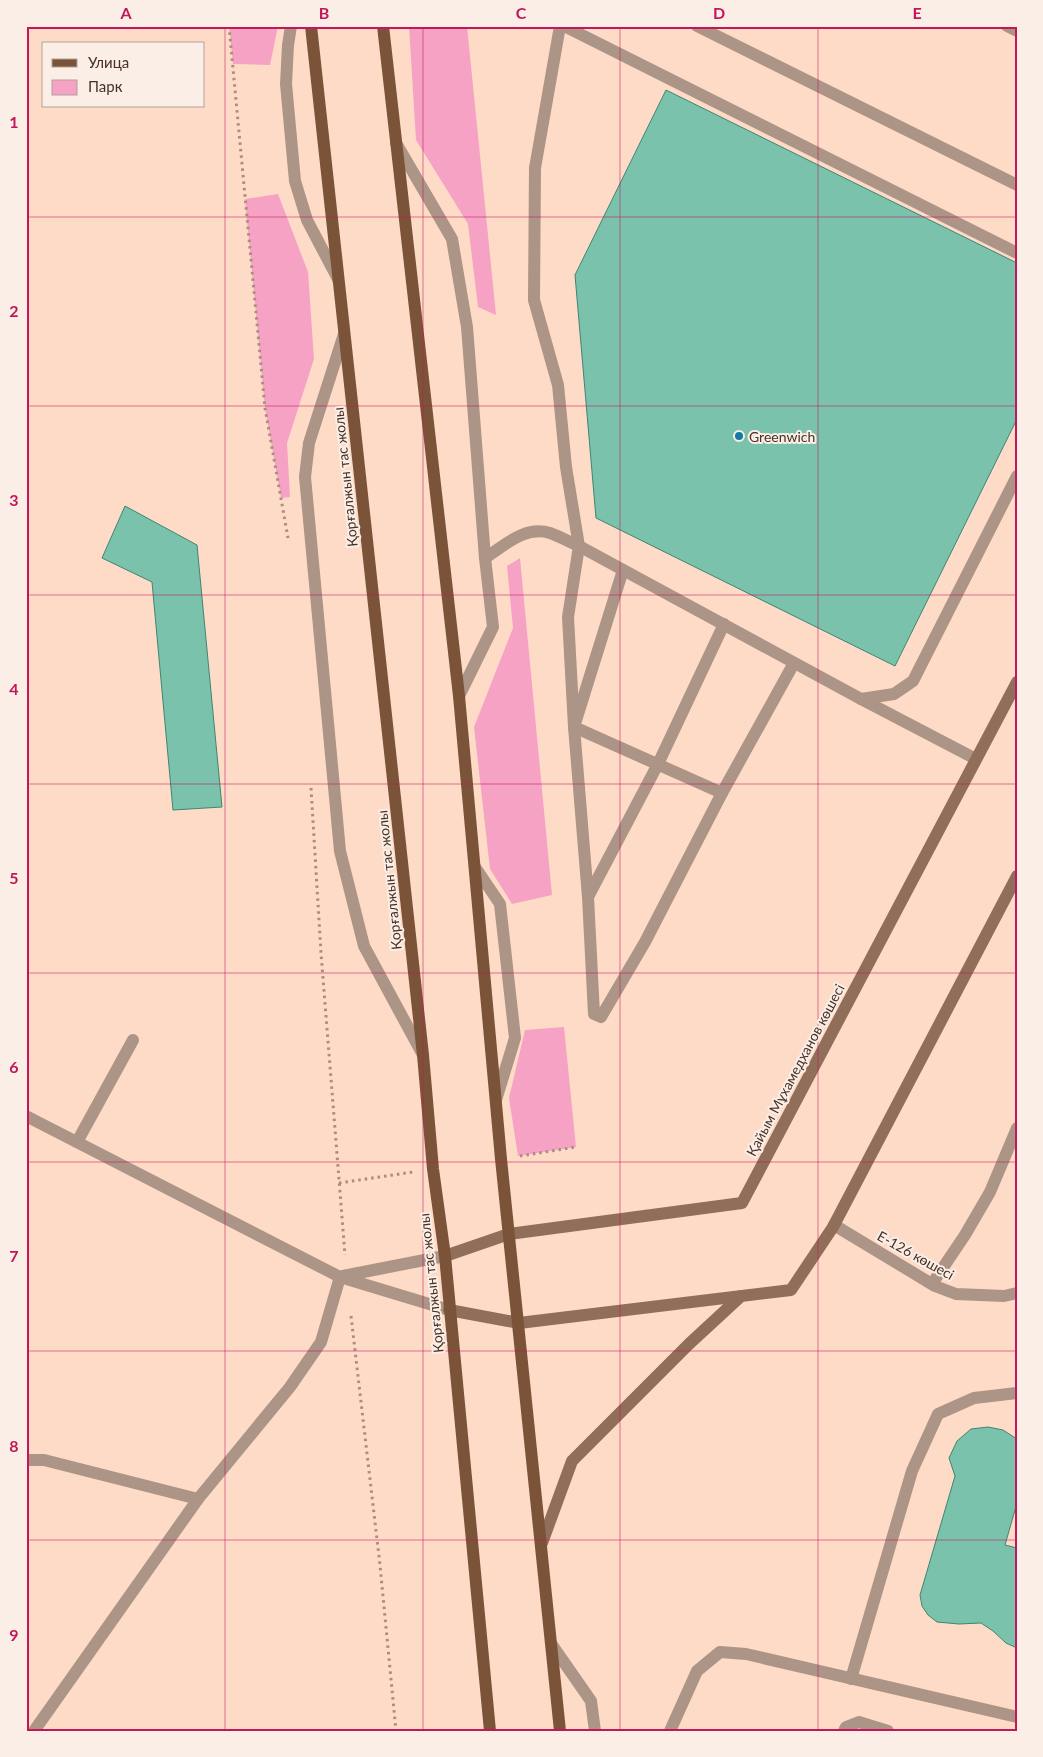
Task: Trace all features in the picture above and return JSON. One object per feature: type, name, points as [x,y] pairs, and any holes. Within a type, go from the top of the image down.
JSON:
[{"type":"main road","name":"Қорғалжын тас жолы","points":[[311,26],[423,1055],[490,1731]]},
{"type":"main road","points":[[383,26],[459,696],[509,1234],[560,1731]]},
{"type":"main road","name":"Қайым Мұхамедханов көшесі","points":[[444,1256],[509,1234],[742,1203],[1017,682]]},
{"type":"main road","points":[[449,1310],[519,1323],[791,1290],[834,1224],[1017,876]]},
{"type":"main road","points":[[542,1543],[572,1461],[689,1344],[741,1296]]},
{"type":"street","points":[[292,26],[288,45],[286,84],[295,181],[307,220],[340,282]]},
{"type":"street","points":[[560,26],[535,168],[534,300],[558,385],[566,467],[579,546],[568,617],[574,727],[588,897],[594,1014],[601,1017],[645,942],[722,793],[794,662]]},
{"type":"street","points":[[564,26],[1017,253]]},
{"type":"street","points":[[697,26],[1017,185]]},
{"type":"street","points":[[1007,26],[1017,31]]},
{"type":"street","points":[[396,143],[452,239],[467,327],[485,558],[493,627],[459,696]]},
{"type":"street","points":[[344,334],[309,443],[305,477],[340,851],[364,946],[423,1055]]},
{"type":"street","points":[[862,699],[894,694],[913,681],[1017,476]]},
{"type":"street","points":[[485,558],[518,536],[533,531],[549,532],[579,546],[976,759]]},
{"type":"street","points":[[574,727],[623,570]]},
{"type":"street","points":[[588,897],[658,764],[724,624]]},
{"type":"street","points":[[574,727],[722,793]]},
{"type":"street","points":[[475,867],[500,904],[515,1038],[496,1100]]},
{"type":"street","points":[[77,1142],[133,1040]]},
{"type":"street","points":[[26,1116],[344,1277],[449,1310]]},
{"type":"street","points":[[932,1284],[965,1236],[990,1192],[1017,1128]]},
{"type":"street","name":"Е-126 көшесі","points":[[834,1224],[932,1284],[956,1294],[1004,1296],[1017,1293]]},
{"type":"street","points":[[344,1277],[444,1256]]},
{"type":"street","points":[[34,1731],[198,1499],[290,1387],[321,1342],[344,1277]]},
{"type":"street","points":[[851,1679],[912,1471],[938,1414],[974,1398],[1017,1393]]},
{"type":"street","points":[[26,1460],[44,1460],[198,1499]]},
{"type":"street","points":[[552,1645],[591,1701],[595,1731]]},
{"type":"street","points":[[670,1731],[697,1671],[720,1652],[746,1654],[1017,1716]]},
{"type":"street","points":[[844,1731],[846,1727],[859,1722],[888,1731]]},
{"type":"path","points":[[228,26],[265,408],[289,545]]},
{"type":"path","points":[[311,787],[344,1277],[380,1565],[396,1731]]},
{"type":"path","points":[[518,1156],[576,1147]]},
{"type":"path","points":[[339,1183],[403,1174]]},
{"type":"green space","points":[[229,26],[278,26],[270,65],[233,64]]},
{"type":"green space","points":[[409,26],[467,26],[496,315],[478,307],[468,224],[416,140]]},
{"type":"green space","points":[[278,194],[308,272],[314,359],[287,443],[290,497],[281,498],[265,408],[245,199]]},
{"type":"green space","points":[[520,558],[552,895],[512,904],[490,869],[474,727],[513,628],[507,566]]},
{"type":"green space","points":[[564,1027],[576,1147],[518,1156],[509,1098],[525,1030]]},
{"type":"building","points":[[666,90],[1017,263],[1017,419],[895,666],[596,518],[575,275]]},
{"type":"building","points":[[125,506],[197,545],[222,807],[173,810],[152,582],[102,558]]},
{"type":"building","points":[[988,1427],[1003,1430],[1017,1439],[1017,1503],[1005,1545],[1017,1548],[1017,1648],[1006,1643],[981,1623],[937,1622],[928,1615],[922,1606],[920,1595],[955,1476],[949,1458],[957,1441],[971,1429]]},
{"type":"place","name":"Greenwich","points":[[739,436]]}]
